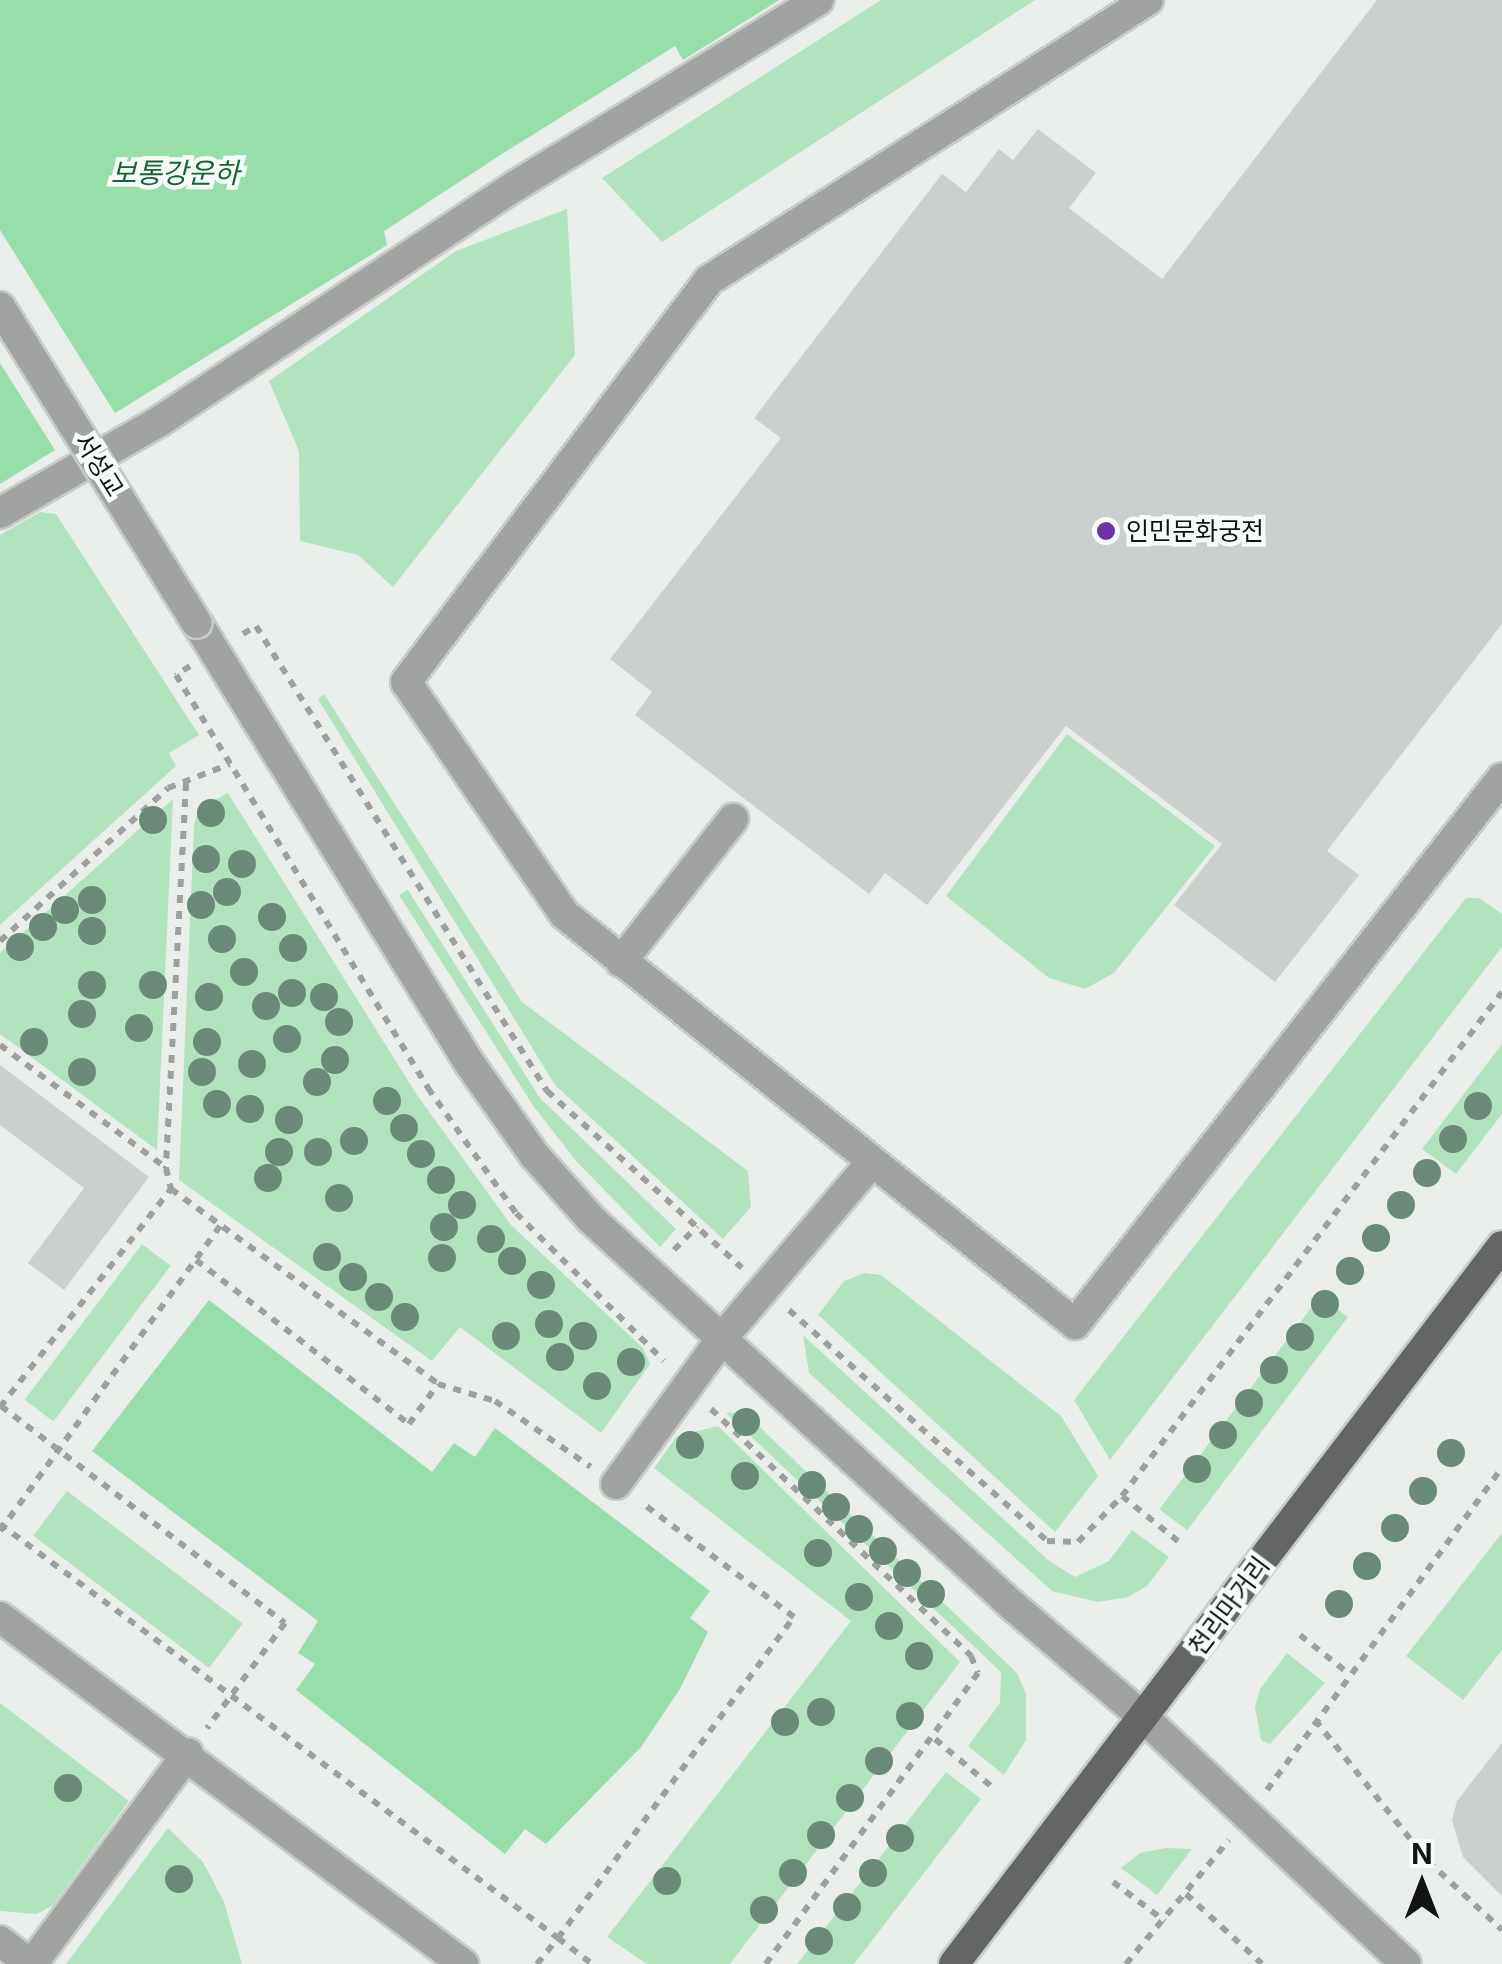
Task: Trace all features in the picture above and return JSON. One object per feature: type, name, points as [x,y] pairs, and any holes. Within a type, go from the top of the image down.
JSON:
[{"type":"main road","name":"천리마거리","points":[[954,1964],[1502,1246]]},
{"type":"street","points":[[0,513],[160,421],[515,186],[819,0]]},
{"type":"street","points":[[1148,0],[710,280],[406,682],[564,914],[870,1164],[1074,1324],[1497,795]]},
{"type":"street","name":"서성교","points":[[0,307],[470,1064],[535,1156],[592,1219],[1013,1606],[1144,1718],[1406,1964]]},
{"type":"street","points":[[622,962],[733,819]]},
{"type":"street","points":[[616,1484],[723,1337],[870,1164]]},
{"type":"street","points":[[0,1617],[188,1754],[456,1962]]},
{"type":"street","points":[[0,1941],[30,1964],[188,1754]]},
{"type":"path","points":[[256,626],[176,675],[428,1088],[516,1213],[686,1384],[972,1656],[975,1685],[766,1964]]},
{"type":"path","points":[[0,941],[168,788],[230,764]]},
{"type":"path","points":[[186,783],[166,1168],[171,1189],[438,1384],[495,1401],[616,1484],[794,1617],[537,1964]]},
{"type":"path","points":[[0,1045],[166,1168]]},
{"type":"path","points":[[171,1189],[0,1407],[285,1623],[188,1754]]},
{"type":"path","points":[[221,1225],[1,1527],[592,1964]]},
{"type":"path","points":[[196,1260],[409,1424],[438,1384]]},
{"type":"path","points":[[1126,1964],[1248,1816],[1502,1468]]},
{"type":"path","points":[[1122,1496],[1178,1541]]},
{"type":"path","points":[[1300,1635],[1348,1674]]},
{"type":"path","points":[[1316,1720],[1428,1861],[1502,1930]]},
{"type":"path","points":[[934,1739],[992,1788]]},
{"type":"path","points":[[1113,1882],[1164,1921]]},
{"type":"path","points":[[1186,1894],[1262,1964]]},
{"type":"shaded area","points":[[881,0],[1035,0],[662,242],[602,178]]},
{"type":"shaded area","points":[[567,209],[575,355],[393,587],[358,555],[300,541],[299,451],[269,381],[456,251]]},
{"type":"shaded area","points":[[40,512],[56,514],[199,735],[169,753],[176,766],[0,925],[0,535]]},
{"type":"shaded area","points":[[324,694],[522,1002],[748,1171],[751,1207],[723,1239],[555,1085],[318,699]]},
{"type":"shaded area","points":[[1067,734],[1215,846],[1114,973],[1085,989],[1049,978],[946,896]]},
{"type":"shaded area","points":[[228,793],[417,1095],[511,1225],[643,1348],[650,1364],[601,1433],[460,1327],[432,1361],[179,1180],[194,825],[199,808]]},
{"type":"shaded area","points":[[173,799],[157,1150],[0,1034],[0,953]]},
{"type":"shaded area","points":[[408,890],[540,1098],[676,1229],[660,1247],[577,1162],[534,1107],[399,895]]},
{"type":"shaded area","points":[[1466,898],[1479,898],[1502,914],[1502,947],[1110,1460],[1074,1400]]},
{"type":"shaded area","points":[[1502,1044],[1502,1114],[1456,1174],[1422,1149]]},
{"type":"shaded area","points":[[142,1244],[171,1266],[53,1421],[25,1400]]},
{"type":"shaded area","points":[[864,1273],[881,1275],[1061,1416],[1098,1476],[1055,1532],[818,1315],[844,1281]]},
{"type":"shaded area","points":[[1320,1296],[1348,1317],[1187,1530],[1159,1509]]},
{"type":"shaded area","points":[[803,1335],[1048,1560],[1075,1577],[1109,1561],[1132,1530],[1169,1557],[1147,1586],[1128,1597],[1098,1602],[1052,1591],[809,1373]]},
{"type":"shaded area","points":[[744,1412],[1017,1673],[1026,1694],[1026,1740],[1004,1775],[968,1746],[1000,1703],[1001,1672],[726,1413]]},
{"type":"shaded area","points":[[718,1426],[960,1662],[730,1964],[647,1964],[607,1937],[851,1621],[654,1468],[677,1436]]},
{"type":"shaded area","points":[[67,1491],[243,1623],[209,1668],[33,1536]]},
{"type":"shaded area","points":[[1502,1533],[1502,1650],[1463,1700],[1406,1656]]},
{"type":"shaded area","points":[[1287,1653],[1325,1683],[1270,1744],[1261,1740],[1255,1707],[1260,1689]]},
{"type":"shaded area","points":[[0,1703],[129,1801],[53,1905],[37,1914],[0,1911]]},
{"type":"shaded area","points":[[946,1772],[981,1799],[854,1964],[797,1964]]},
{"type":"shaded area","points":[[168,1828],[203,1862],[224,1902],[242,1964],[66,1964]]},
{"type":"shaded area","points":[[1192,1849],[1157,1895],[1121,1868],[1140,1853]]},
{"type":"water","name":"보통강운하","points":[[0,0],[779,0],[683,60],[675,46],[384,231],[387,245],[0,484]]},
{"type":"water","points":[[209,1300],[432,1472],[454,1443],[475,1457],[495,1428],[710,1591],[690,1618],[708,1632],[680,1689],[641,1747],[546,1844],[525,1829],[505,1854],[296,1690],[315,1664],[298,1653],[318,1621],[92,1451]]},
{"type":"pier","points":[[0,230],[118,418],[58,455],[0,363]]},
{"type":"building","name":"인민문화궁전","points":[[1377,0],[1502,0],[1502,624],[1327,851],[1359,875],[1275,982],[1174,905],[1222,844],[1066,726],[927,905],[885,873],[869,894],[635,715],[652,692],[610,659],[781,438],[754,418],[942,174],[966,192],[999,149],[1013,160],[1038,129],[1096,173],[1069,208],[1162,279]]},
{"type":"building","points":[[0,1065],[149,1177],[64,1290],[28,1263],[84,1188],[0,1125]]},
{"type":"building","points":[[1502,1743],[1502,1896],[1463,1857],[1452,1820],[1457,1801]]},
{"type":"place","name":"인민문화궁전","points":[[1106,531]]}]
